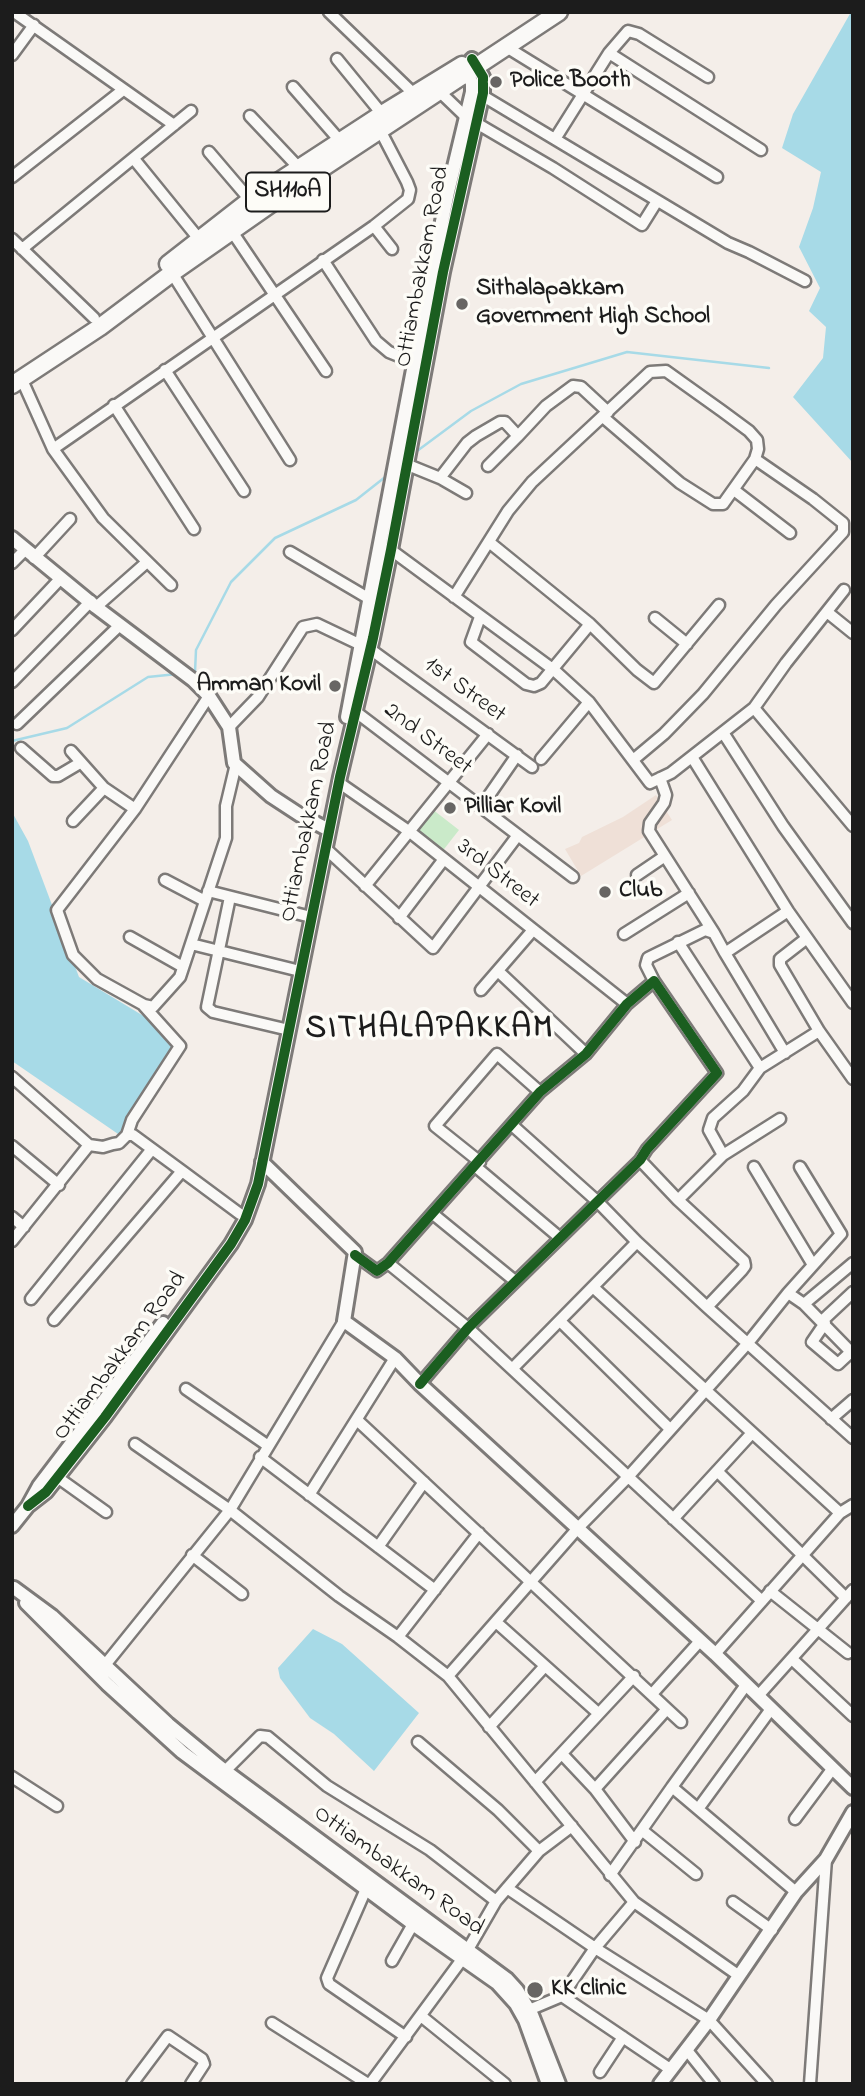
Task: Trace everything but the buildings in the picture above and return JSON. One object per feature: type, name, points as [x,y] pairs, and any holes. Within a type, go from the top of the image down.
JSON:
[{"type":"main road","name":"SH110A","points":[[16,380],[199,239],[229,226],[250,201],[341,142],[440,92],[540,12]]},
{"type":"main road","name":"SH110A","points":[[16,380],[100,327],[229,226],[381,122],[414,94],[508,48],[559,12]]},
{"type":"street","points":[[14,12],[174,125]]},
{"type":"street","points":[[329,12],[414,94]]},
{"type":"street","points":[[12,55],[34,25]]},
{"type":"street","points":[[555,139],[609,53],[628,31],[635,32],[708,77]]},
{"type":"street","points":[[508,48],[717,177]]},
{"type":"street","points":[[609,53],[761,150]]},
{"type":"street","points":[[53,449],[213,335],[374,226],[408,199],[410,190],[381,122],[337,59]]},
{"type":"street","name":"Ottiambakkam Road","points":[[28,1506],[46,1492],[112,1407],[231,1244],[253,1200],[339,780],[356,712],[365,647],[368,598],[385,549],[392,480],[445,205],[471,120],[483,96],[485,85],[471,66]]},
{"type":"street","name":"Ottiambakkam Road","points":[[339,780],[345,725],[365,647],[385,549],[408,464],[471,120],[471,66]]},
{"type":"street","points":[[293,87],[341,142]]},
{"type":"street","points":[[12,177],[123,90]]},
{"type":"street","points":[[440,92],[471,120],[642,225],[657,201]]},
{"type":"street","points":[[483,96],[728,243],[805,281]]},
{"type":"street","points":[[22,249],[191,111]]},
{"type":"street","points":[[250,116],[300,169]]},
{"type":"street","points":[[209,152],[250,201]]},
{"type":"street","points":[[134,159],[199,239]]},
{"type":"street","points":[[229,226],[326,370]]},
{"type":"street","points":[[374,226],[392,249]]},
{"type":"street","points":[[12,239],[94,318]]},
{"type":"street","points":[[323,260],[376,341],[389,352],[414,362]]},
{"type":"street","points":[[172,273],[290,460]]},
{"type":"street","points":[[165,370],[244,491]]},
{"type":"street","points":[[454,597],[508,511],[532,482],[606,415],[650,372],[666,371],[749,431],[757,440],[758,449],[755,459],[723,504],[713,504],[680,483],[606,415],[581,387],[573,386],[546,406],[488,466]]},
{"type":"street","points":[[16,380],[53,449],[103,518],[172,585]]},
{"type":"street","points":[[114,405],[194,529]]},
{"type":"street","points":[[440,478],[467,443],[500,422],[505,422],[518,436]]},
{"type":"street","points":[[633,760],[664,734],[703,694],[776,605],[843,531],[843,523],[755,459]]},
{"type":"street","points":[[408,464],[440,478],[466,494]]},
{"type":"street","points":[[734,490],[790,533]]},
{"type":"street","points":[[12,562],[30,554],[70,519]]},
{"type":"street","points":[[12,538],[193,680],[209,696],[229,727],[236,764],[226,806],[226,838],[180,977],[153,1007],[144,1005],[97,979],[73,955],[57,910],[135,808],[209,696]]},
{"type":"street","points":[[489,542],[590,624],[654,683],[719,605]]},
{"type":"street","points":[[385,549],[554,670],[589,702],[650,783],[671,774],[754,708],[844,590]]},
{"type":"street","points":[[290,552],[368,598]]},
{"type":"street","points":[[12,682],[94,604],[147,562]]},
{"type":"street","points":[[12,630],[61,578]]},
{"type":"street","points":[[827,612],[853,633]]},
{"type":"street","points":[[480,617],[471,642],[526,684],[534,686],[554,670],[590,624]]},
{"type":"street","points":[[655,618],[687,644]]},
{"type":"street","name":"1st Street","points":[[229,727],[258,697],[303,627],[317,624],[365,647],[532,767]]},
{"type":"street","points":[[17,724],[120,625]]},
{"type":"street","points":[[541,758],[589,702]]},
{"type":"street","points":[[754,708],[853,826]]},
{"type":"street","name":"2nd Street","points":[[356,712],[573,877]]},
{"type":"street","points":[[365,886],[488,734]]},
{"type":"street","points":[[724,734],[783,826],[853,923]]},
{"type":"street","points":[[21,748],[53,776],[58,776],[80,763]]},
{"type":"street","points":[[71,751],[104,788],[135,808]]},
{"type":"street","points":[[481,807],[517,755]]},
{"type":"street","points":[[692,757],[788,911],[853,1003]]},
{"type":"street","name":"Ottiambakkam Road","points":[[236,764],[271,796],[329,830]]},
{"type":"street","points":[[660,778],[666,794],[664,803],[650,823],[649,831],[714,933],[785,1053]]},
{"type":"street","name":"3rd Street","points":[[339,780],[410,832],[627,1004]]},
{"type":"street","points":[[73,821],[104,788]]},
{"type":"street","points":[[325,848],[433,948],[518,835]]},
{"type":"street","points":[[637,875],[665,856]]},
{"type":"street","points":[[399,918],[444,859]]},
{"type":"street","points":[[165,880],[207,896],[230,897],[311,917]]},
{"type":"street","points":[[624,933],[689,893]]},
{"type":"street","points":[[230,897],[206,1007],[213,1012],[289,1030]]},
{"type":"street","points":[[724,953],[788,911]]},
{"type":"street","points":[[481,990],[533,930]]},
{"type":"street","points":[[420,1384],[468,1328],[640,1160],[717,1073],[654,981],[646,965],[648,958],[678,942],[705,930],[714,933]]},
{"type":"street","points":[[130,937],[183,967]]},
{"type":"street","points":[[807,938],[780,959],[780,965],[819,1031],[853,1079]]},
{"type":"street","points":[[678,942],[760,1068]]},
{"type":"street","points":[[191,944],[300,971]]},
{"type":"street","points":[[498,971],[586,1054]]},
{"type":"street","points":[[262,1162],[355,1252],[355,1255],[377,1271],[388,1263],[478,1165],[540,1092],[586,1054],[627,1004],[654,981]]},
{"type":"street","points":[[12,1077],[89,1145],[103,1147],[119,1143],[127,1135],[132,1120],[180,1046],[144,1005]]},
{"type":"street","points":[[723,1155],[709,1130],[713,1118],[743,1091],[760,1068],[819,1031]]},
{"type":"street","points":[[540,1092],[497,1055],[435,1126],[559,1237]]},
{"type":"street","points":[[678,1200],[723,1155],[780,1119]]},
{"type":"street","points":[[512,1125],[598,1202],[707,1307],[853,1438]]},
{"type":"street","points":[[127,1135],[133,1135],[240,1214]]},
{"type":"street","points":[[12,1241],[89,1145]]},
{"type":"street","points":[[12,1146],[59,1185]]},
{"type":"street","points":[[31,1299],[152,1149]]},
{"type":"street","points":[[640,1160],[678,1200],[744,1261],[745,1266],[707,1307]]},
{"type":"street","name":"Ottiambakkam Road","points":[[12,1526],[28,1506],[38,1486],[224,1239],[240,1214],[262,1162]]},
{"type":"street","points":[[754,1167],[813,1265]]},
{"type":"street","points":[[448,1676],[578,1528],[628,1477],[748,1343],[841,1234],[800,1167]]},
{"type":"street","points":[[54,1320],[182,1171]]},
{"type":"street","points":[[433,1214],[515,1281]]},
{"type":"street","points":[[12,1217],[24,1227]]},
{"type":"street","points":[[512,1369],[637,1242]]},
{"type":"street","points":[[105,1665],[230,1510],[344,1321],[355,1255]]},
{"type":"street","points":[[388,1263],[468,1328],[762,1601]]},
{"type":"street","points":[[804,1304],[853,1263]]},
{"type":"street","points":[[594,1288],[840,1513]]},
{"type":"street","points":[[788,1293],[804,1304],[823,1322],[852,1351],[838,1364],[812,1342],[823,1322],[853,1292]]},
{"type":"street","points":[[344,1321],[395,1358],[420,1384],[715,1654],[853,1788]]},
{"type":"street","points":[[560,1321],[670,1429]]},
{"type":"street","points":[[309,1495],[395,1358]]},
{"type":"street","points":[[186,1390],[267,1445]]},
{"type":"street","points":[[831,1419],[853,1400]]},
{"type":"street","points":[[358,1420],[681,1722]]},
{"type":"street","points":[[673,1519],[752,1433]]},
{"type":"street","points":[[135,1444],[230,1510],[339,1596],[448,1676],[634,1902],[738,1975]]},
{"type":"street","points":[[260,1457],[435,1590]]},
{"type":"street","points":[[717,1471],[847,1597],[853,1607]]},
{"type":"street","points":[[57,1476],[106,1512]]},
{"type":"street","points":[[378,1547],[424,1482]]},
{"type":"street","points":[[715,1654],[840,1513],[853,1505]]},
{"type":"street","points":[[398,1637],[479,1533]]},
{"type":"street","points":[[192,1555],[242,1594]]},
{"type":"street","name":"Ottiambakkam Road","points":[[13,1587],[38,1604],[168,1724],[225,1771],[465,1954],[506,1991],[525,2011],[559,2084]]},
{"type":"street","name":"Ottiambakkam Road","points":[[13,1587],[44,1623],[182,1752],[413,1924],[465,1954]]},
{"type":"street","points":[[770,1591],[820,1628],[848,1653]]},
{"type":"street","points":[[758,1696],[847,1597]]},
{"type":"street","points":[[496,1622],[598,1713]]},
{"type":"street","points":[[652,1694],[700,1641]]},
{"type":"street","points":[[792,1658],[853,1716]]},
{"type":"street","points":[[489,1727],[545,1666]]},
{"type":"street","points":[[535,1782],[634,1676]]},
{"type":"street","points":[[610,1875],[747,1685]]},
{"type":"street","points":[[595,1789],[667,1709]]},
{"type":"street","points":[[698,1809],[771,1709]]},
{"type":"street","points":[[225,1771],[260,1736],[268,1737],[327,1786],[430,1850],[496,1901]]},
{"type":"street","points":[[418,1742],[498,1810],[539,1851]]},
{"type":"street","points":[[562,1754],[595,1789],[635,1842]]},
{"type":"street","points":[[795,1819],[833,1768]]},
{"type":"street","points":[[12,1777],[57,1806]]},
{"type":"street","points":[[673,1787],[796,1892]]},
{"type":"street","points":[[660,2084],[709,2020],[796,1892],[826,1859],[853,1812]]},
{"type":"street","points":[[272,2023],[369,2084],[465,1954],[496,1901],[539,1851],[572,1826]]},
{"type":"street","points":[[643,1831],[696,1874]]},
{"type":"street","points":[[810,2084],[826,1859]]},
{"type":"street","points":[[507,1888],[709,2020],[767,2084]]},
{"type":"street","points":[[366,1889],[327,1978],[329,1984],[406,2037]]},
{"type":"street","points":[[525,2011],[562,1996],[595,1948],[634,1902]]},
{"type":"street","points":[[733,1902],[772,1930]]},
{"type":"street","points":[[392,1961],[413,1924]]},
{"type":"street","points":[[562,1996],[670,2069]]},
{"type":"street","name":"Ottiambakkam Road","points":[[525,2011],[548,2084]]},
{"type":"street","points":[[421,2016],[505,2084]]},
{"type":"street","points":[[132,2084],[168,2036],[202,2059],[204,2064],[191,2084]]},
{"type":"street","points":[[600,2072],[623,2037]]},
{"type":"street","points":[[686,2049],[713,2084]]},
{"type":"shaded area","points":[[656,795],[672,820],[581,876],[565,849]]},
{"type":"green space","points":[[432,809],[459,830],[441,853],[412,830]]},
{"type":"water","points":[[851,12],[853,463],[793,397],[823,358],[826,327],[809,311],[820,288],[799,247],[813,208],[821,172],[782,148],[793,114]]},
{"type":"water","points":[[12,812],[28,841],[79,977],[185,1041],[121,1136],[12,1061]]},
{"type":"water","points":[[313,1629],[342,1644],[419,1713],[374,1771],[334,1734],[310,1718],[280,1678],[278,1668]]},
{"type":"waterway","points":[[413,454],[471,411],[521,384],[627,352],[769,368]]},
{"type":"waterway","points":[[190,673],[195,672],[196,650],[231,582],[275,538],[356,500],[389,474]]},
{"type":"waterway","points":[[12,741],[67,728],[148,677],[177,674]]},
{"type":"cycle path","points":[[28,1506],[46,1492],[105,1417],[231,1244],[245,1220],[258,1184],[340,777],[391,550],[443,272],[483,93],[483,77],[472,59]]},
{"type":"cycle path","points":[[355,1255],[377,1271],[388,1263],[540,1092],[586,1054],[627,1004],[654,981],[717,1073],[640,1160],[468,1328],[420,1384]]},
{"type":"place","name":"Police Booth","points":[[496,82]]},
{"type":"place","name":"Sithalapakkam Government High School","points":[[462,304]]},
{"type":"place","name":"Amman Kovil","points":[[335,686]]},
{"type":"place","name":"Pilliar Kovil","points":[[450,808]]},
{"type":"place","name":"Club","points":[[605,892]]},
{"type":"place","name":"KK clinic","points":[[535,1990]]},
{"type":"district","name":"SITHALAPAKKAM","points":[[430,1031]]}]
